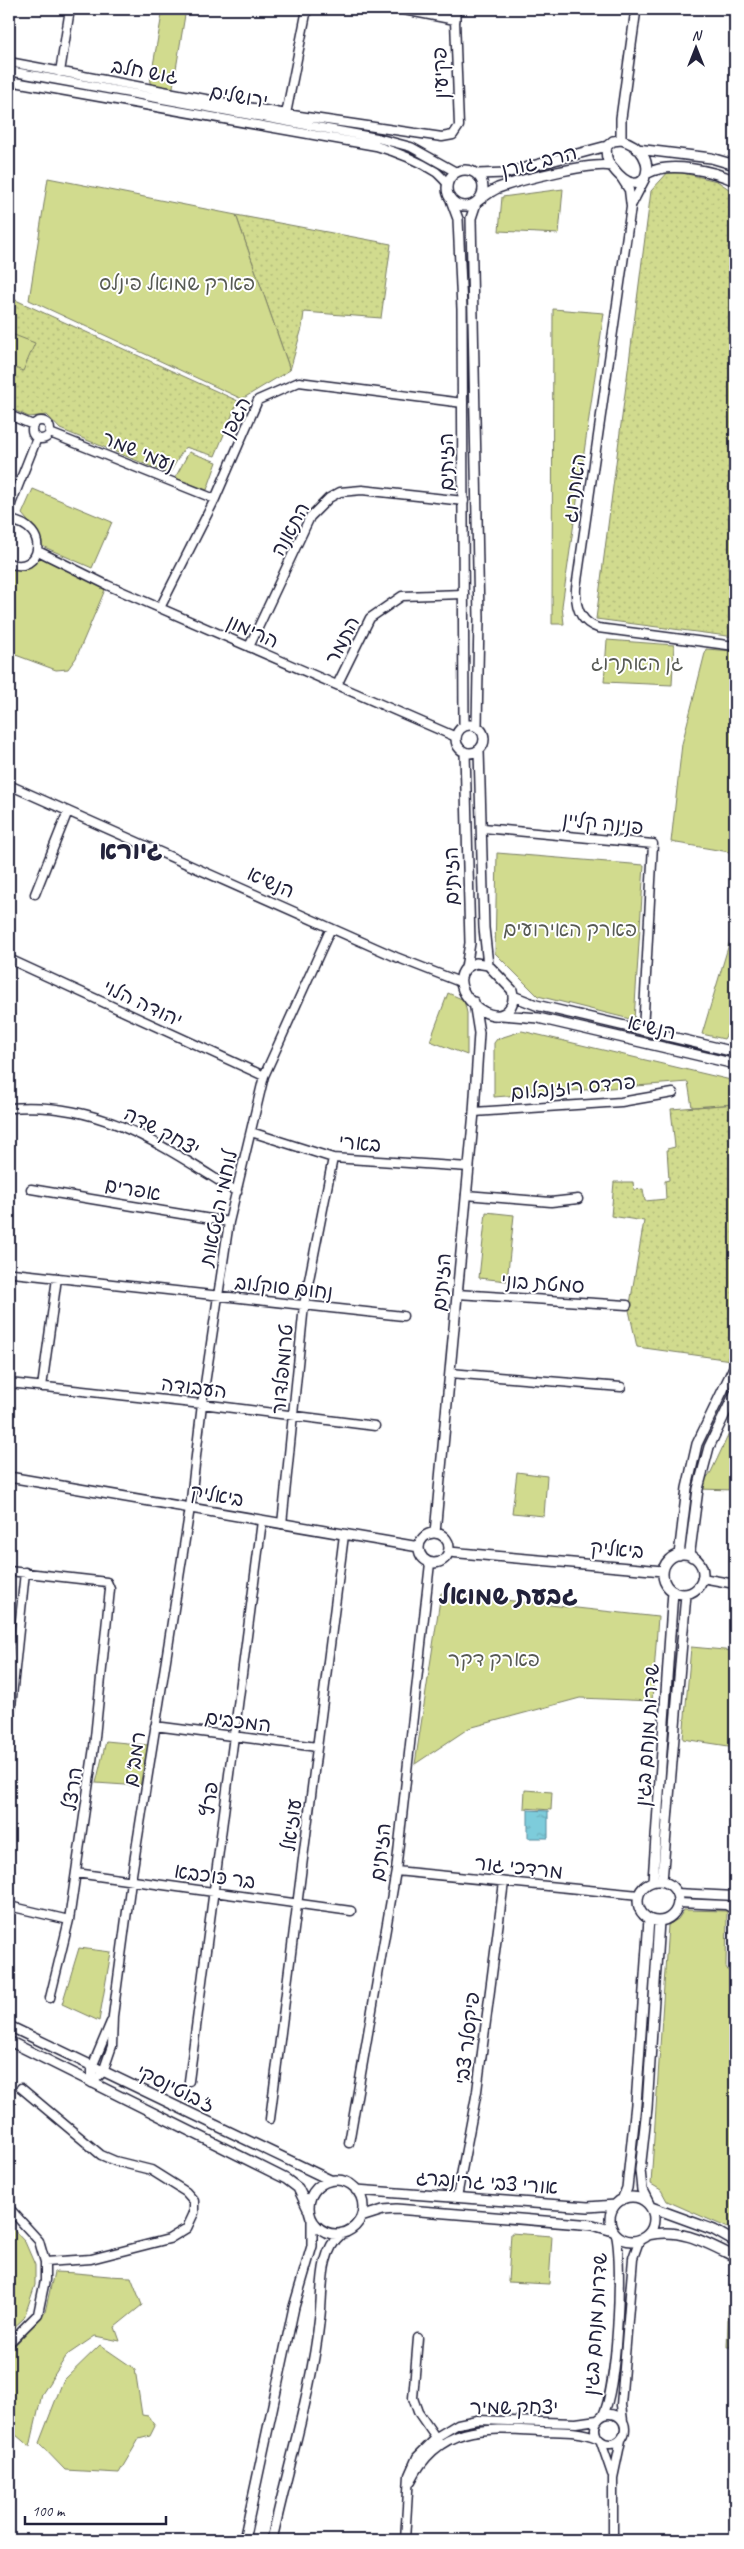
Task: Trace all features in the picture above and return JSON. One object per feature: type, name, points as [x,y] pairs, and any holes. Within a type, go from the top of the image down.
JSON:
[{"type":"street","points":[[60,72],[70,9]]},
{"type":"street","points":[[286,114],[307,9]]},
{"type":"street","points":[[399,9],[434,12],[455,20]]},
{"type":"street","name":"פקיעין","points":[[453,135],[459,126],[455,9]]},
{"type":"street","points":[[621,140],[620,118],[636,9]]},
{"type":"street","name":"גוש חלב","points":[[9,62],[286,114],[442,137],[453,135]]},
{"type":"street","name":"ירושלים","points":[[9,71],[377,138],[411,147],[456,172]]},
{"type":"street","name":"ירושלים","points":[[9,81],[376,146],[426,166],[438,173],[447,183]]},
{"type":"street","points":[[647,176],[646,162],[637,149],[628,142],[621,140],[613,141],[607,146],[606,155],[611,166],[622,179],[634,183],[668,168],[708,172],[735,181]]},
{"type":"street","name":"הרב גורן","points":[[478,174],[506,173],[607,146]]},
{"type":"street","points":[[637,149],[712,158],[735,165]]},
{"type":"street","name":"הרב גורן","points":[[477,202],[497,189],[510,185],[586,167],[611,166]]},
{"type":"street","points":[[466,170],[478,174],[483,184],[482,196],[477,202],[466,206],[451,200],[448,195],[447,183],[456,172],[466,170]]},
{"type":"street","name":"האתרוג","points":[[647,176],[638,188],[631,206],[576,588],[577,606],[586,623],[598,628],[735,646]]},
{"type":"street","name":"האתרוג","points":[[622,179],[629,190],[631,206]]},
{"type":"street","name":"הזיתים","points":[[451,200],[458,219],[463,403],[464,726]]},
{"type":"street","name":"הזיתים","points":[[477,202],[471,218],[479,618],[477,726]]},
{"type":"street","name":"הגפן","points":[[160,608],[215,499],[258,400],[277,390],[299,382],[463,403]]},
{"type":"street","points":[[9,415],[33,425]]},
{"type":"street","points":[[33,425],[40,421],[46,422],[50,426],[50,432],[46,437],[37,438]]},
{"type":"street","points":[[33,425],[33,434],[37,438]]},
{"type":"street","name":"נעמי שמר","points":[[50,432],[215,499]]},
{"type":"street","points":[[9,510],[37,438]]},
{"type":"street","name":"התאנה","points":[[249,647],[310,517],[329,498],[340,492],[362,490],[464,501]]},
{"type":"street","points":[[9,520],[23,526],[37,538],[38,551],[26,563],[14,565],[9,563]]},
{"type":"street","name":"הרימון","points":[[38,551],[160,608],[456,737]]},
{"type":"street","name":"התמר","points":[[337,685],[370,618],[402,596],[464,594]]},
{"type":"street","points":[[464,726],[477,726],[484,738],[479,750],[465,752],[458,746],[457,732],[464,726]]},
{"type":"street","name":"הזיתים","points":[[479,750],[483,828],[484,928],[488,965]]},
{"type":"street","name":"הזיתים","points":[[465,752],[470,943],[466,968]]},
{"type":"street","name":"הנשיא","points":[[9,785],[331,928],[460,982]]},
{"type":"street","points":[[35,894],[68,811]]},
{"type":"street","name":"פנינה קליין","points":[[483,828],[653,844],[643,1031]]},
{"type":"street","name":"לוחמי הגטאות","points":[[190,1508],[202,1404],[229,1222],[264,1076],[331,928]]},
{"type":"street","name":"יהודה הלוי","points":[[9,959],[264,1076]]},
{"type":"street","points":[[476,963],[488,965],[509,986],[513,996],[511,1007],[502,1015],[490,1015],[463,991],[460,982],[466,968],[476,963]]},
{"type":"street","name":"הנשיא","points":[[513,996],[536,1005],[735,1052]]},
{"type":"street","name":"הזיתים","points":[[474,1002],[479,1033]]},
{"type":"street","name":"הזיתים","points":[[435,1533],[474,1112],[479,1033],[481,1025],[490,1015]]},
{"type":"street","name":"הנשיא","points":[[502,1015],[538,1018],[735,1064]]},
{"type":"street","name":"פרדס רוזנבלום","points":[[474,1112],[617,1102],[674,1093]]},
{"type":"street","name":"יצחק שדה","points":[[9,1108],[36,1105],[94,1115],[139,1132],[236,1192]]},
{"type":"street","name":"בארי","points":[[251,1132],[333,1158],[469,1167]]},
{"type":"street","name":"טרומפלדור","points":[[282,1524],[304,1305],[333,1158]]},
{"type":"street","name":"אפרים","points":[[31,1188],[229,1222]]},
{"type":"street","points":[[466,1195],[551,1202],[578,1199]]},
{"type":"street","name":"נחום סוקלוב","points":[[13,1273],[403,1316]]},
{"type":"street","points":[[42,1387],[57,1278]]},
{"type":"street","name":"סמטת בוני","points":[[457,1294],[627,1305]]},
{"type":"street","points":[[679,1555],[687,1488],[697,1444],[735,1365]]},
{"type":"street","points":[[450,1373],[621,1387]]},
{"type":"street","name":"העבודה","points":[[9,1383],[202,1404],[375,1426]]},
{"type":"street","points":[[692,1557],[679,1555],[668,1561],[663,1571],[665,1583],[673,1591],[686,1594],[697,1588],[702,1578],[701,1566],[692,1557],[690,1552],[698,1489],[708,1447],[735,1393]]},
{"type":"street","name":"ביאליק","points":[[9,1477],[419,1547]]},
{"type":"street","name":"רמב\"ם","points":[[92,2083],[102,2072],[112,2046],[131,1881],[190,1508]]},
{"type":"street","name":"פרץ","points":[[189,2081],[262,1521]]},
{"type":"street","points":[[435,1533],[445,1537],[449,1546],[449,1552],[440,1562],[430,1563],[422,1557],[419,1547],[426,1535],[435,1533]]},
{"type":"street","name":"עוזיאל","points":[[270,2119],[344,1534]]},
{"type":"street","name":"ביאליק","points":[[449,1552],[663,1571]]},
{"type":"street","name":"הזיתים","points":[[349,2143],[396,1872],[430,1563]]},
{"type":"street","points":[[9,1571],[25,1572],[10,1716]]},
{"type":"street","name":"הרצל","points":[[25,1572],[107,1582],[110,1589],[94,1746],[76,1874],[69,1920],[50,1998]]},
{"type":"street","points":[[702,1578],[735,1584]]},
{"type":"street","name":"שדרות מנחם בגין","points":[[658,1881],[673,1591]]},
{"type":"street","name":"שדרות מנחם בגין","points":[[658,1881],[686,1594]]},
{"type":"street","name":"המכבים","points":[[156,1726],[317,1747]]},
{"type":"street","name":"מרדכי גור","points":[[396,1872],[639,1895]]},
{"type":"street","name":"בר כוכבא","points":[[76,1874],[351,1911]]},
{"type":"street","points":[[658,1881],[673,1888],[677,1898],[674,1913],[659,1921],[649,1919],[638,1906],[639,1895],[647,1884],[658,1881]]},
{"type":"street","name":"פיקסלר צבי","points":[[457,2197],[477,2091],[504,1882]]},
{"type":"street","points":[[677,1898],[735,1896]]},
{"type":"street","points":[[677,1898],[726,1905],[735,1910]]},
{"type":"street","points":[[9,1906],[69,1920]]},
{"type":"street","points":[[649,1919],[636,2104],[627,2188],[610,2220],[614,2233],[624,2240],[639,2241],[648,2235],[666,2232],[689,2236],[735,2257]]},
{"type":"street","points":[[648,2235],[654,2222],[650,2206],[642,2190],[640,2170],[647,2108],[659,1921]]},
{"type":"street","name":"רמב\"ם","points":[[92,2083],[92,2067],[114,2016]]},
{"type":"street","name":"ז'בוטינסקי","points":[[9,2026],[330,2180]]},
{"type":"street","name":"ז'בוטינסקי","points":[[9,2041],[286,2179],[298,2188],[308,2209]]},
{"type":"street","points":[[21,2088],[102,2155],[115,2161],[151,2170],[186,2192],[194,2202],[194,2213],[186,2228],[169,2239],[91,2259],[45,2262]]},
{"type":"street","points":[[244,2540],[294,2306],[312,2246],[312,2220],[308,2209],[309,2202],[316,2188],[330,2180],[346,2182],[356,2190],[362,2200],[361,2216],[353,2228],[342,2233],[332,2243],[325,2260],[318,2332],[296,2444],[272,2540]]},
{"type":"street","name":"אורי צבי גרינברג","points":[[356,2190],[588,2207],[619,2202]]},
{"type":"street","points":[[619,2202],[633,2197],[650,2206],[714,2230],[735,2242]]},
{"type":"street","points":[[9,2208],[39,2241],[45,2262],[45,2289],[38,2314],[9,2343]]},
{"type":"street","name":"אורי צבי גרינברג","points":[[361,2216],[383,2210],[396,2209],[593,2225],[614,2233]]},
{"type":"street","points":[[312,2220],[322,2230],[330,2233],[342,2233]]},
{"type":"street","name":"שדרות מנחם בגין","points":[[600,2418],[611,2393],[613,2379],[619,2256],[614,2233]]},
{"type":"street","name":"שדרות מנחם בגין","points":[[622,2420],[621,2404],[633,2258],[639,2241]]},
{"type":"street","points":[[418,2338],[413,2398],[418,2412],[440,2445]]},
{"type":"street","points":[[613,2478],[594,2429],[600,2418],[616,2415],[622,2420],[625,2432],[621,2440],[613,2478],[613,2540]]},
{"type":"street","name":"יצחק שמיר","points":[[405,2540],[407,2482],[417,2457],[435,2438],[458,2424],[477,2420],[576,2423],[600,2418]]},
{"type":"street","name":"יצחק שמיר","points":[[406,2502],[409,2486],[415,2472],[440,2445],[458,2435],[486,2429],[576,2433],[599,2440]]},
{"type":"street","points":[[599,2440],[612,2444],[621,2440]]},
{"type":"green space","points":[[163,9],[186,9],[172,93],[149,88]]},
{"type":"green space","points":[[670,170],[717,181],[735,193],[735,637],[596,619],[651,191]]},
{"type":"green space","name":"פארק שמואל פינלס","points":[[48,178],[236,215],[290,370],[242,399],[29,300]]},
{"type":"green space","points":[[563,189],[559,234],[499,231],[502,197]]},
{"type":"green space","points":[[236,215],[391,244],[381,318],[304,312],[302,328],[290,370]]},
{"type":"green space","points":[[9,297],[238,401],[215,456],[185,447],[169,474],[60,429],[47,415],[29,417],[9,408]]},
{"type":"green space","points":[[553,309],[604,313],[562,606],[564,624],[552,624]]},
{"type":"green space","points":[[9,333],[35,343],[23,371],[9,366]]},
{"type":"green space","points":[[189,452],[217,462],[207,490],[175,478]]},
{"type":"green space","points":[[33,489],[112,522],[92,568],[42,546],[38,533],[22,514]]},
{"type":"green space","points":[[38,551],[107,585],[76,658],[68,669],[56,670],[13,654],[9,662],[9,562],[21,565]]},
{"type":"green space","name":"גן האתרוג","points":[[607,640],[674,645],[672,685],[604,682]]},
{"type":"green space","points":[[706,649],[735,651],[735,853],[671,842],[682,744]]},
{"type":"green space","name":"פארק האירועים","points":[[497,853],[644,865],[634,1020],[538,996],[495,953]]},
{"type":"green space","points":[[735,924],[735,1020],[724,1039],[702,1034]]},
{"type":"green space","points":[[448,993],[464,1000],[467,1013],[467,1055],[430,1041]]},
{"type":"green space","points":[[522,1031],[735,1081],[735,1104],[692,1107],[688,1082],[494,1097],[494,1043],[497,1039]]},
{"type":"green space","points":[[735,1104],[735,1353],[731,1360],[637,1347],[629,1310],[644,1221],[611,1216],[614,1182],[633,1182],[634,1190],[643,1189],[645,1201],[666,1199],[665,1181],[669,1180],[667,1149],[675,1147],[671,1109]]},
{"type":"green space","points":[[486,1212],[514,1215],[507,1281],[479,1278]]},
{"type":"green space","points":[[735,1421],[735,1490],[698,1489],[711,1472]]},
{"type":"green space","points":[[517,1472],[547,1476],[544,1516],[512,1513]]},
{"type":"green space","name":"פארק דקר","points":[[441,1593],[658,1617],[652,1701],[580,1698],[469,1728],[415,1764]]},
{"type":"green space","points":[[691,1647],[735,1651],[735,1747],[683,1739]]},
{"type":"green space","points":[[106,1741],[148,1745],[140,1786],[96,1783]]},
{"type":"green space","points":[[525,1790],[552,1792],[551,1810],[524,1808]]},
{"type":"green space","points":[[684,1910],[727,1911],[726,1967],[735,1981],[735,2231],[667,2201],[661,2190],[651,2184],[668,1925],[678,1919]]},
{"type":"green space","points":[[79,1948],[111,1952],[99,2021],[62,2004]]},
{"type":"green space","points":[[9,2225],[25,2242],[35,2265],[35,2285],[24,2318],[9,2332]]},
{"type":"green space","points":[[511,2233],[552,2236],[549,2284],[508,2282]]},
{"type":"green space","points":[[54,2272],[131,2277],[142,2305],[115,2327],[120,2341],[95,2336],[67,2355],[42,2394],[30,2447],[9,2429],[9,2352],[45,2312]]},
{"type":"green space","points":[[729,2296],[735,2296],[735,2347],[727,2347]]},
{"type":"green space","points":[[100,2345],[135,2369],[142,2415],[148,2416],[155,2426],[150,2436],[139,2439],[119,2473],[65,2470],[39,2443],[63,2381]]},
{"type":"water","points":[[528,1810],[548,1811],[548,1838],[528,1838]]},
{"type":"district","name":"גיורא","points":[[131,850]]},
{"type":"district","name":"גבעת שמואל","points":[[508,1595]]}]
